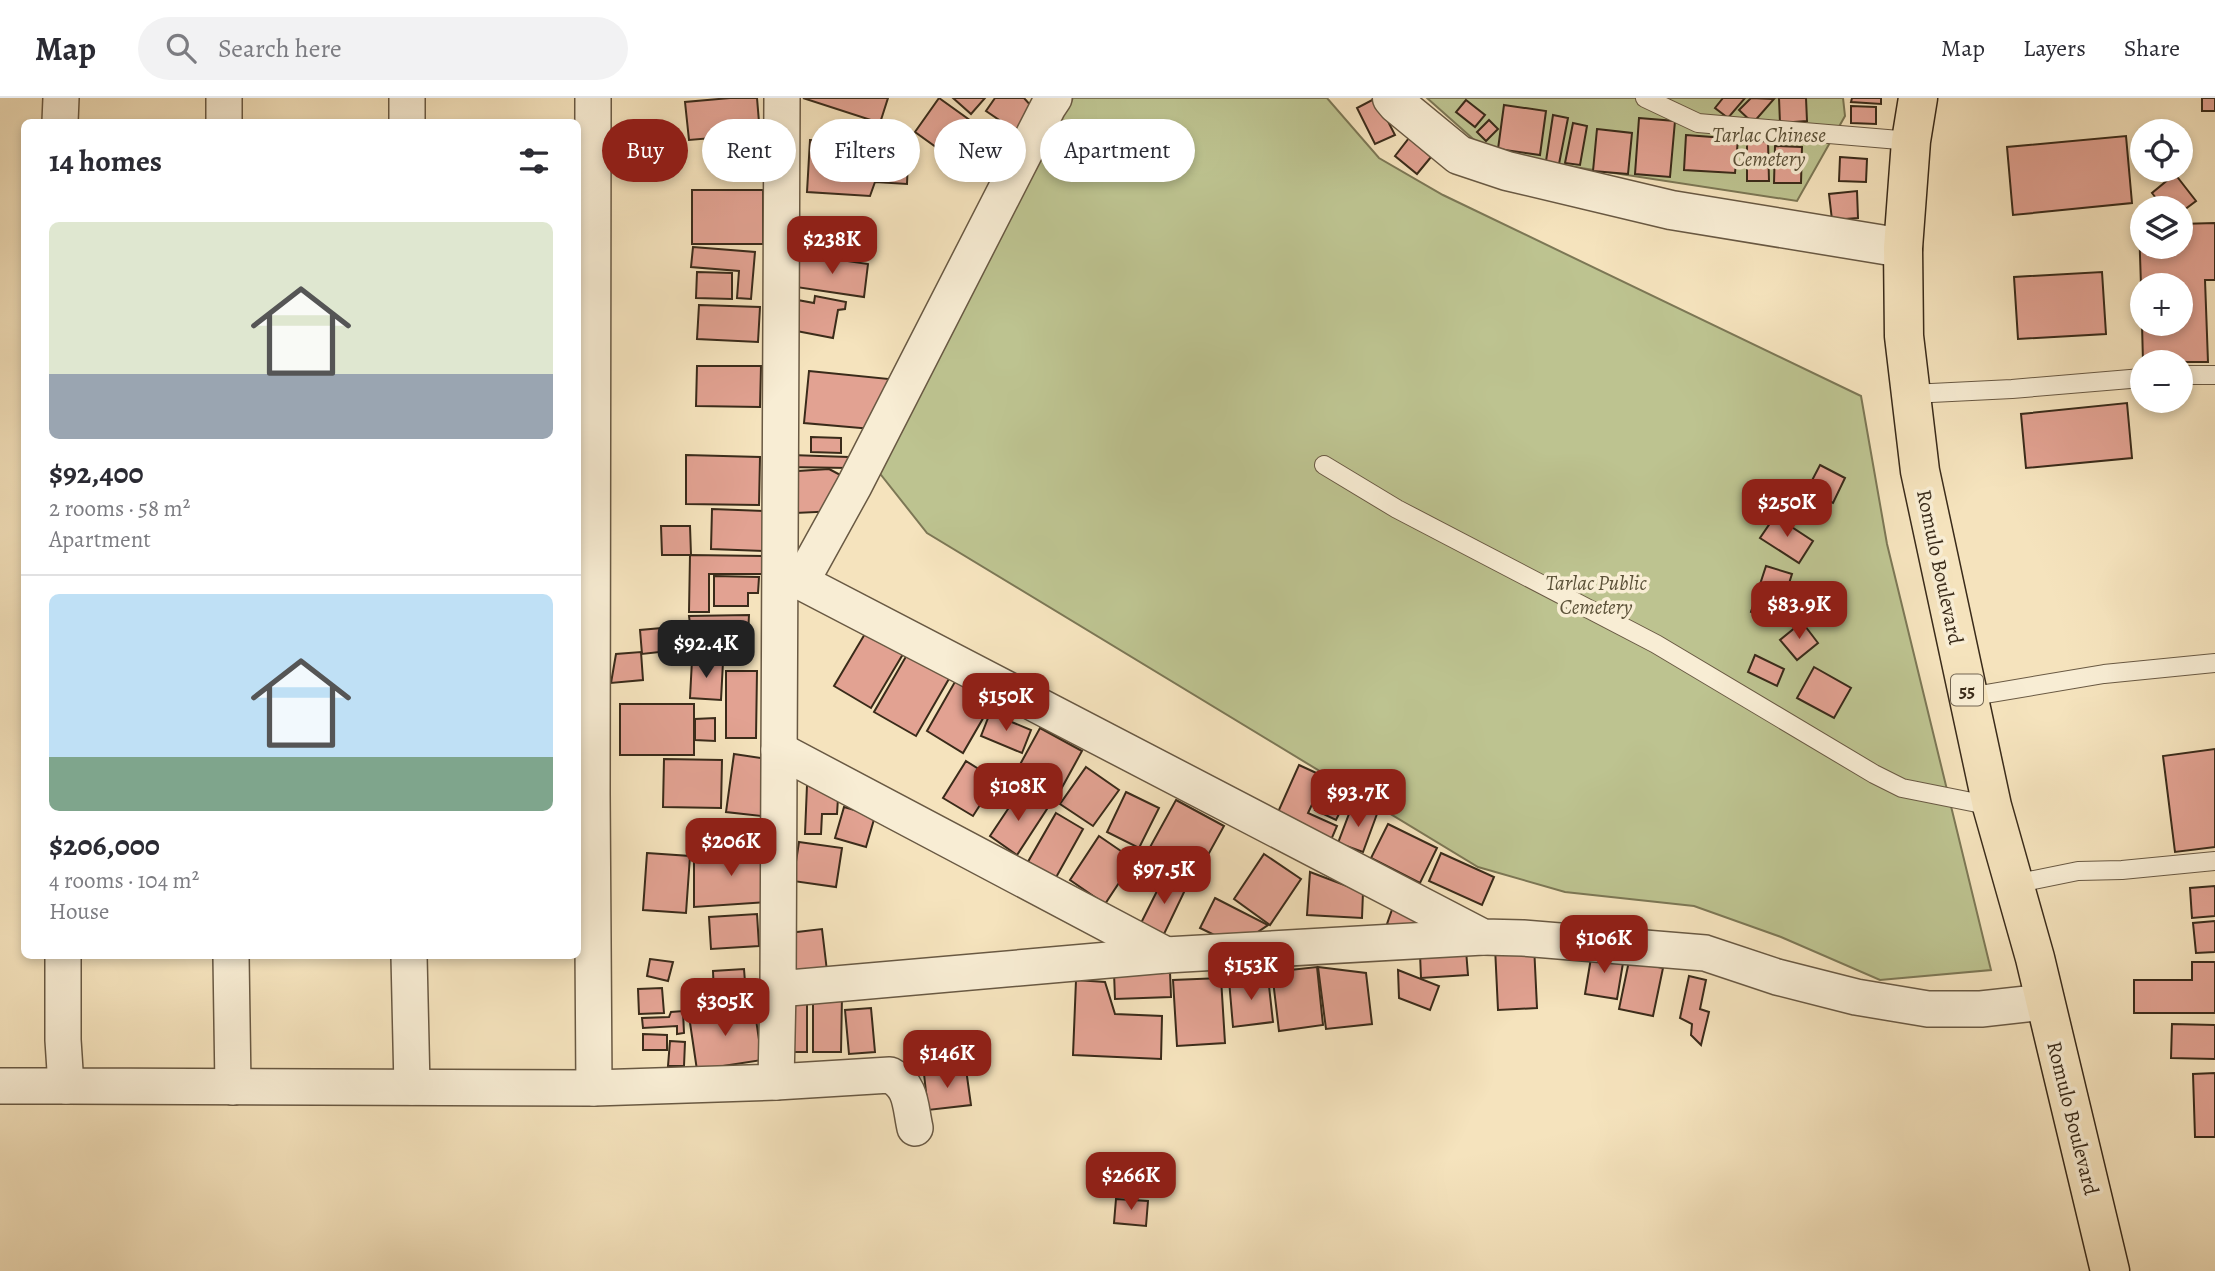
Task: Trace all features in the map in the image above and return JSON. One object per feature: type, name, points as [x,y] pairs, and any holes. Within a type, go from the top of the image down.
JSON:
[{"type":"highway","name":"Romulo Boulevard","points":[[1918,98],[1911,141],[1903,248],[1904,336],[1920,471],[1992,807],[2035,958],[2110,1271]]},
{"type":"street","points":[[60,119],[61,98]]},
{"type":"street","points":[[224,98],[224,119]]},
{"type":"street","points":[[407,98],[407,119]]},
{"type":"street","points":[[593,98],[594,1088]]},
{"type":"street","points":[[776,1082],[779,750],[791,580],[782,98]]},
{"type":"street","points":[[1026,150],[1054,98]]},
{"type":"street","points":[[1392,98],[1459,155],[1507,171],[1671,210],[1903,248]]},
{"type":"street","points":[[791,580],[853,486],[1009,182]]},
{"type":"street","points":[[791,580],[1482,937]]},
{"type":"street","points":[[779,750],[1166,955]]},
{"type":"street","points":[[778,989],[1166,955],[1482,937],[1705,953],[1777,977],[1856,997],[1928,1009],[1980,1009],[2045,1002]]},
{"type":"street","points":[[63,959],[66,1086]]},
{"type":"street","points":[[231,959],[233,1087]]},
{"type":"street","points":[[409,959],[412,1087]]},
{"type":"street","points":[[0,1086],[594,1088],[890,1075],[900,1080],[907,1091],[915,1128]]},
{"type":"lane","points":[[1645,98],[1698,123],[1911,141]]},
{"type":"lane","points":[[2193,375],[2215,375]]},
{"type":"lane","points":[[1911,394],[2130,379]]},
{"type":"lane","points":[[1324,466],[1397,509],[1656,644],[1874,774],[1902,788],[1992,807]]},
{"type":"lane","points":[[1968,697],[2104,674],[2215,663]]},
{"type":"lane","points":[[2014,884],[2077,871],[2122,870],[2215,861]]},
{"type":"green space","name":"Tarlac Public Cemetery","points":[[1073,98],[1327,98],[1379,158],[1443,195],[1861,396],[1887,544],[1991,970],[1880,980],[1781,937],[1694,906],[1565,892],[1478,867],[927,533],[870,461],[1040,157],[1040,182],[1195,182],[1195,119],[1061,119]]},
{"type":"green space","name":"Tarlac Chinese Cemetery","points":[[1427,98],[1843,98],[1845,116],[1797,201],[1490,154]]},
{"type":"building","points":[[757,98],[759,119],[702,119],[702,139],[689,140],[685,102]]},
{"type":"building","points":[[803,98],[888,98],[881,119],[868,119]]},
{"type":"building","points":[[939,98],[968,119],[934,119],[934,146],[920,136],[920,125]]},
{"type":"building","points":[[953,98],[985,98],[971,114]]},
{"type":"building","points":[[995,98],[1024,98],[1033,108],[1026,119],[998,119],[986,111]]},
{"type":"building","points":[[1376,98],[1395,135],[1375,144],[1357,108]]},
{"type":"building","points":[[1723,98],[1745,98],[1728,118],[1715,108]]},
{"type":"building","points":[[1751,98],[1774,99],[1753,123],[1739,110]]},
{"type":"building","points":[[1779,98],[1806,98],[1807,121],[1780,123]]},
{"type":"building","points":[[1852,98],[1881,98],[1881,104],[1851,102]]},
{"type":"building","points":[[2202,98],[2215,98],[2215,111],[2202,111]]},
{"type":"building","points":[[1466,100],[1485,115],[1475,127],[1456,112]]},
{"type":"building","points":[[1504,105],[1546,111],[1540,155],[1498,149]]},
{"type":"building","points":[[1851,106],[1876,107],[1876,124],[1851,123]]},
{"type":"building","points":[[1553,115],[1568,118],[1559,164],[1546,161]]},
{"type":"building","points":[[1639,118],[1675,121],[1670,177],[1635,174]]},
{"type":"building","points":[[1489,120],[1498,129],[1486,141],[1477,132]]},
{"type":"building","points":[[1573,123],[1587,126],[1580,165],[1565,163]]},
{"type":"building","points":[[1597,129],[1632,133],[1628,174],[1593,171]]},
{"type":"building","points":[[1686,135],[1738,139],[1735,173],[1684,170]]},
{"type":"building","points":[[2126,136],[2130,203],[2013,215],[2007,147]]},
{"type":"building","points":[[1409,138],[1431,157],[1417,174],[1395,156]]},
{"type":"building","points":[[810,140],[810,182],[875,182],[870,196],[807,192]]},
{"type":"building","points":[[1768,141],[1769,181],[1747,181],[1747,142]]},
{"type":"building","points":[[1775,146],[1802,147],[1801,183],[1774,183]]},
{"type":"building","points":[[1840,157],[1867,159],[1866,182],[1839,181]]},
{"type":"building","points":[[875,182],[907,182],[907,184]]},
{"type":"building","points":[[2165,182],[2181,182],[2192,196],[2154,196],[2152,193]]},
{"type":"building","points":[[692,190],[763,190],[763,244],[692,244]]},
{"type":"building","points":[[1857,191],[1858,218],[1832,220],[1829,194]]},
{"type":"building","points":[[2215,223],[2215,280],[2205,280],[2208,362],[2193,362],[2193,350],[2143,350],[2142,336],[2193,336],[2193,273],[2141,273],[2140,259],[2193,259],[2193,224]]},
{"type":"building","points":[[693,247],[755,252],[751,299],[737,298],[739,271],[691,267]]},
{"type":"building","points":[[800,254],[868,264],[864,297],[796,287]]},
{"type":"building","points":[[697,272],[732,273],[732,299],[696,298]]},
{"type":"building","points":[[2102,272],[2106,334],[2018,339],[2014,277]]},
{"type":"building","points":[[815,296],[846,302],[845,309],[838,310],[833,338],[786,329],[792,299],[814,303]]},
{"type":"building","points":[[699,305],[760,307],[758,342],[697,339]]},
{"type":"building","points":[[697,366],[761,366],[760,407],[696,406]]},
{"type":"building","points":[[809,371],[899,380],[872,429],[804,423]]},
{"type":"building","points":[[2127,403],[2132,458],[2026,468],[2021,414]]},
{"type":"building","points":[[811,437],[841,438],[841,453],[811,452]]},
{"type":"building","points":[[686,455],[760,457],[759,505],[686,504]]},
{"type":"building","points":[[791,455],[848,457],[848,468],[787,467]]},
{"type":"building","points":[[1820,465],[1845,478],[1833,503],[1807,490]]},
{"type":"building","points":[[829,469],[848,479],[838,511],[795,513],[798,471]]},
{"type":"building","points":[[712,509],[767,511],[766,551],[711,549]]},
{"type":"building","points":[[1775,516],[1813,541],[1799,563],[1760,538]]},
{"type":"building","points":[[661,526],[690,526],[691,555],[662,555]]},
{"type":"building","points":[[690,555],[763,556],[763,574],[709,574],[709,612],[689,612]]},
{"type":"building","points":[[1766,566],[1792,574],[1777,621],[1751,612]]},
{"type":"building","points":[[714,576],[759,577],[758,593],[748,593],[748,606],[714,606]]},
{"type":"building","points":[[749,615],[747,655],[694,656],[689,616]]},
{"type":"building","points":[[1802,622],[1818,643],[1797,660],[1780,640]]},
{"type":"building","points":[[684,626],[686,649],[642,654],[640,630]]},
{"type":"building","points":[[869,627],[906,649],[871,708],[834,686]]},
{"type":"building","points":[[641,652],[643,680],[611,683],[616,654]]},
{"type":"building","points":[[908,653],[950,677],[916,736],[874,712]]},
{"type":"building","points":[[1755,655],[1784,669],[1777,686],[1748,672]]},
{"type":"building","points":[[692,660],[723,662],[721,700],[690,698]]},
{"type":"building","points":[[1814,667],[1851,688],[1834,718],[1797,698]]},
{"type":"building","points":[[726,671],[757,671],[756,738],[726,738]]},
{"type":"building","points":[[956,680],[993,701],[963,753],[927,731]]},
{"type":"building","points":[[620,704],[694,704],[694,755],[620,755]]},
{"type":"building","points":[[990,713],[1031,730],[1022,753],[981,736]]},
{"type":"building","points":[[715,718],[715,741],[695,740],[695,719]]},
{"type":"building","points":[[1040,728],[1082,751],[1053,804],[1011,781]]},
{"type":"building","points":[[2215,749],[2215,847],[2175,852],[2163,756]]},
{"type":"building","points":[[734,754],[768,759],[761,816],[726,812]]},
{"type":"building","points":[[664,759],[722,760],[721,808],[663,807]]},
{"type":"building","points":[[966,761],[996,780],[973,816],[943,798]]},
{"type":"building","points":[[1299,765],[1325,777],[1308,813],[1337,826],[1328,847],[1274,821]]},
{"type":"building","points":[[1086,767],[1119,790],[1093,826],[1060,804]]},
{"type":"building","points":[[1328,782],[1350,792],[1336,820],[1315,810]]},
{"type":"building","points":[[807,785],[838,798],[837,814],[822,814],[821,834],[805,834]]},
{"type":"building","points":[[1020,791],[1047,809],[1017,855],[990,836]]},
{"type":"building","points":[[1126,792],[1159,808],[1139,848],[1107,832]]},
{"type":"building","points":[[1176,800],[1224,826],[1192,884],[1144,858]]},
{"type":"building","points":[[1352,806],[1377,814],[1363,852],[1338,843]]},
{"type":"building","points":[[844,807],[875,816],[866,847],[835,838]]},
{"type":"building","points":[[1056,813],[1083,829],[1049,890],[1021,874]]},
{"type":"building","points":[[1388,824],[1437,848],[1420,883],[1371,858]]},
{"type":"building","points":[[1099,836],[1134,860],[1105,904],[1070,880]]},
{"type":"building","points":[[799,842],[842,848],[836,887],[793,881]]},
{"type":"building","points":[[767,850],[769,902],[694,907],[694,852]]},
{"type":"building","points":[[647,853],[690,856],[686,913],[643,910]]},
{"type":"building","points":[[1441,853],[1494,877],[1482,905],[1429,881]]},
{"type":"building","points":[[1264,854],[1301,879],[1270,925],[1234,899]]},
{"type":"building","points":[[1310,872],[1363,892],[1362,918],[1307,915]]},
{"type":"building","points":[[1164,877],[1186,888],[1164,934],[1141,923]]},
{"type":"building","points":[[2215,886],[2215,916],[2192,918],[2190,888]]},
{"type":"building","points":[[1215,898],[1268,925],[1237,946],[1200,928]]},
{"type":"building","points":[[1395,901],[1423,912],[1415,934],[1387,924]]},
{"type":"building","points":[[757,914],[759,946],[711,949],[709,917]]},
{"type":"building","points":[[2215,921],[2215,952],[2196,953],[2193,923]]},
{"type":"building","points":[[822,929],[827,971],[793,975],[789,933]]},
{"type":"building","points":[[1534,945],[1537,1008],[1498,1010],[1495,947]]},
{"type":"building","points":[[1466,950],[1468,975],[1421,978],[1420,954]]},
{"type":"building","points":[[1592,952],[1624,957],[1617,999],[1585,994]]},
{"type":"building","points":[[650,959],[673,962],[668,981],[647,976]]},
{"type":"building","points":[[1629,961],[1663,968],[1653,1016],[1619,1009]]},
{"type":"building","points":[[2192,962],[2215,962],[2215,1013],[2134,1013],[2134,980],[2192,980]]},
{"type":"building","points":[[1317,967],[1323,1025],[1279,1031],[1272,972]]},
{"type":"building","points":[[1318,967],[1366,973],[1372,1024],[1326,1029]]},
{"type":"building","points":[[744,969],[746,995],[714,997],[713,971]]},
{"type":"building","points":[[1398,970],[1439,986],[1430,1010],[1399,998]]},
{"type":"building","points":[[1170,972],[1171,997],[1115,999],[1114,973]]},
{"type":"building","points":[[1689,976],[1706,980],[1700,1009],[1709,1012],[1701,1045],[1691,1035],[1692,1024],[1680,1018]]},
{"type":"building","points":[[1268,977],[1273,1022],[1233,1027],[1229,980]]},
{"type":"building","points":[[1221,978],[1225,1043],[1177,1046],[1173,980]]},
{"type":"building","points":[[1076,980],[1105,982],[1115,1014],[1162,1016],[1161,1059],[1073,1055]]},
{"type":"building","points":[[662,988],[664,1013],[639,1014],[638,989]]},
{"type":"building","points":[[813,996],[842,996],[841,1052],[813,1052]]},
{"type":"building","points":[[787,1004],[807,1004],[807,1052],[788,1052]]},
{"type":"building","points":[[754,1006],[762,1060],[697,1070],[689,1016]]},
{"type":"building","points":[[871,1008],[875,1052],[849,1054],[845,1010]]},
{"type":"building","points":[[683,1011],[684,1033],[677,1034],[677,1026],[643,1028],[642,1018],[669,1017],[671,1012]]},
{"type":"building","points":[[2172,1024],[2215,1025],[2215,1059],[2171,1058]]},
{"type":"building","points":[[643,1034],[667,1035],[667,1050],[643,1050]]},
{"type":"building","points":[[670,1041],[685,1042],[684,1066],[668,1066]]},
{"type":"building","points":[[966,1069],[971,1105],[928,1110],[924,1074]]},
{"type":"building","points":[[2215,1073],[2215,1137],[2195,1137],[2193,1074]]},
{"type":"building","points":[[1116,1199],[1148,1201],[1146,1226],[1114,1223]]}]
